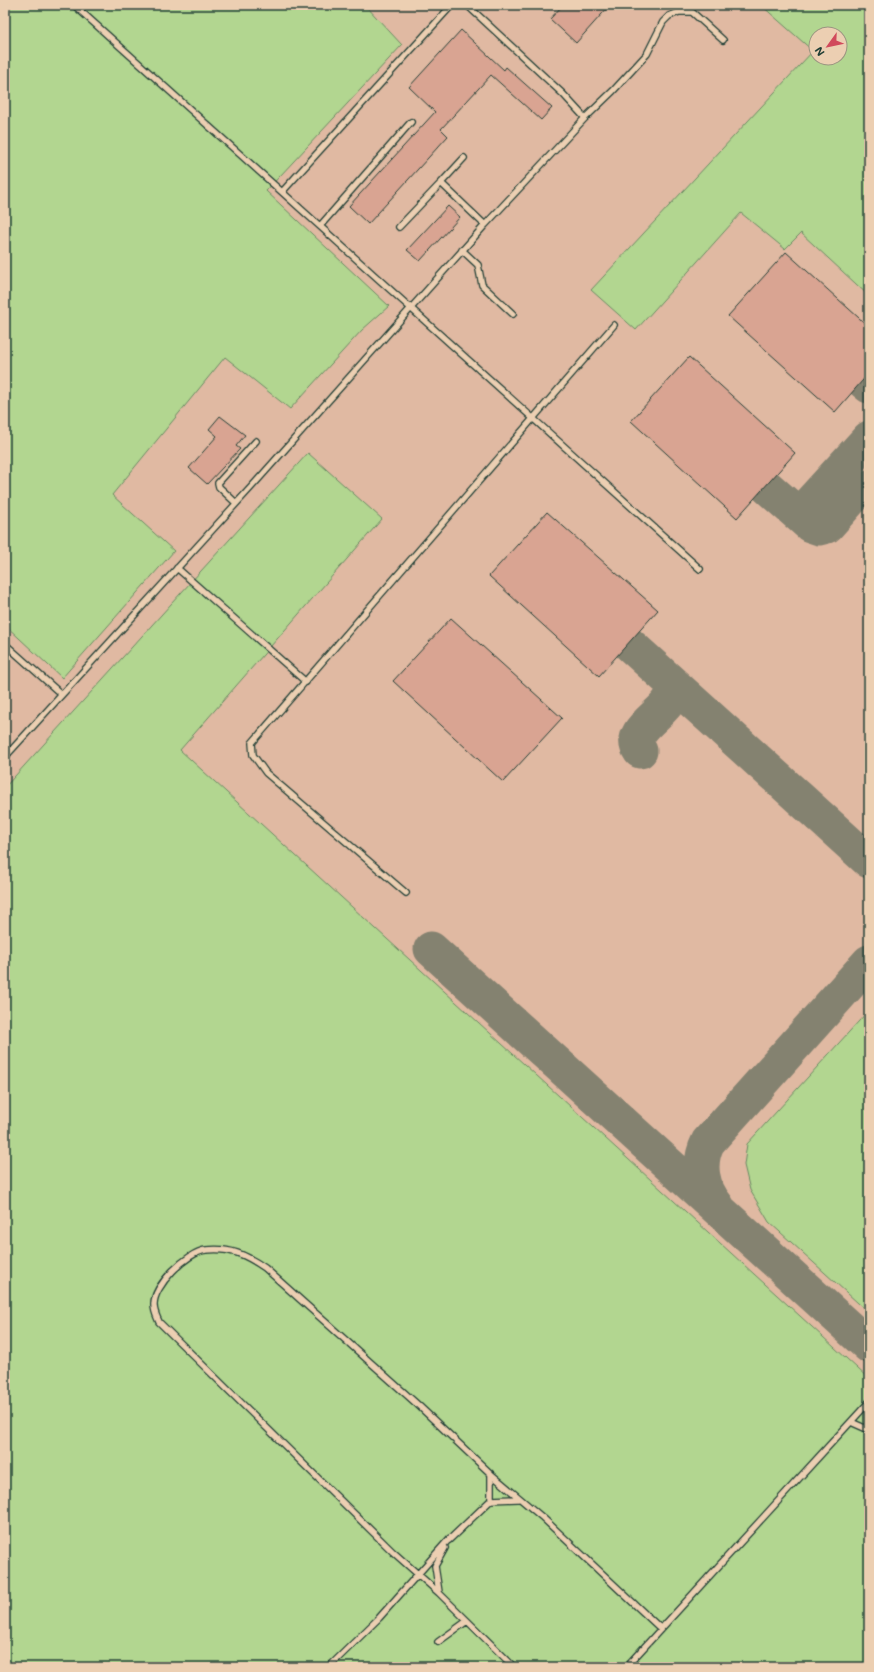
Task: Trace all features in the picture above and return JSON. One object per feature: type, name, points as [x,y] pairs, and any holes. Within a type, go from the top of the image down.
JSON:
[{"type":"lane","points":[[74,5],[700,569]]},
{"type":"lane","points":[[282,192],[452,5]]},
{"type":"lane","points":[[467,5],[563,94],[585,118]]},
{"type":"lane","points":[[5,757],[61,694],[178,568],[485,224],[647,54],[663,22],[669,16],[679,12],[692,12],[723,40]]},
{"type":"lane","points":[[320,226],[411,122]]},
{"type":"lane","points":[[399,227],[464,158]]},
{"type":"lane","points":[[441,183],[485,224]]},
{"type":"lane","points":[[462,250],[478,265],[482,285],[513,314]]},
{"type":"lane","points":[[406,893],[266,773],[253,755],[251,748],[252,743],[614,325]]},
{"type":"lane","points":[[236,503],[219,487],[218,483],[256,441]]},
{"type":"lane","points":[[178,568],[306,682]]},
{"type":"lane","points":[[5,644],[61,694]]},
{"type":"lane","points":[[514,1667],[229,1392],[159,1322],[155,1314],[154,1304],[158,1290],[164,1281],[184,1261],[192,1255],[204,1250],[233,1250],[251,1258],[265,1268],[418,1405],[491,1474],[543,1518],[660,1628]]},
{"type":"lane","points":[[626,1667],[660,1628],[869,1402]]},
{"type":"lane","points":[[851,1422],[869,1430]]},
{"type":"lane","points":[[491,1474],[491,1500]]},
{"type":"lane","points":[[329,1667],[379,1618],[450,1538],[491,1500],[519,1499]]},
{"type":"lane","points":[[439,1593],[436,1566],[450,1538]]},
{"type":"lane","points":[[438,1642],[467,1621]]},
{"type":"shaded area","points":[[5,5],[808,5],[831,26],[808,26],[808,66],[848,66],[848,41],[869,60],[869,1667],[5,1011]]},
{"type":"green space","points":[[5,5],[365,5],[402,45],[266,191],[389,306],[362,330],[290,409],[225,357],[112,495],[174,551],[62,678],[5,625]]},
{"type":"green space","points":[[761,5],[869,5],[869,296],[801,233],[785,249],[741,213],[636,330],[591,290],[808,56],[808,66],[848,66],[848,26],[808,26],[808,47]]},
{"type":"green space","points":[[308,453],[382,519],[180,750],[869,1379],[869,1667],[5,1667],[5,787]]},
{"type":"green space","points":[[869,1010],[869,1313],[769,1222],[750,1190],[744,1165],[747,1144]]},
{"type":"building","points":[[563,5],[610,5],[576,43],[550,19]]},
{"type":"building","points":[[461,30],[504,70],[506,67],[552,108],[541,120],[491,75],[441,129],[448,136],[368,224],[349,206],[435,112],[409,87]]},
{"type":"building","points":[[448,206],[460,217],[420,261],[407,250]]},
{"type":"building","points":[[786,252],[869,327],[869,373],[835,412],[728,316]]},
{"type":"building","points":[[689,357],[795,453],[737,518],[631,421]]},
{"type":"building","points":[[220,416],[245,435],[236,446],[240,449],[207,484],[189,468],[217,436],[209,429]]},
{"type":"building","points":[[547,512],[658,610],[599,676],[489,576]]},
{"type":"building","points":[[451,618],[562,718],[503,782],[393,681]]},
{"type":"taxiway","points":[[863,381],[869,386]]},
{"type":"taxiway","points":[[810,525],[805,516],[807,506],[869,438]]},
{"type":"taxiway","points":[[766,486],[810,525],[819,528],[827,526],[859,490],[869,487]]},
{"type":"taxiway","points":[[629,644],[869,861]]},
{"type":"taxiway","points":[[640,751],[637,742],[640,733],[646,724],[670,699],[672,690],[669,681]]},
{"type":"taxiway","points":[[431,949],[869,1346]]},
{"type":"taxiway","points":[[717,1206],[708,1192],[703,1176],[703,1159],[708,1142],[869,962]]}]
